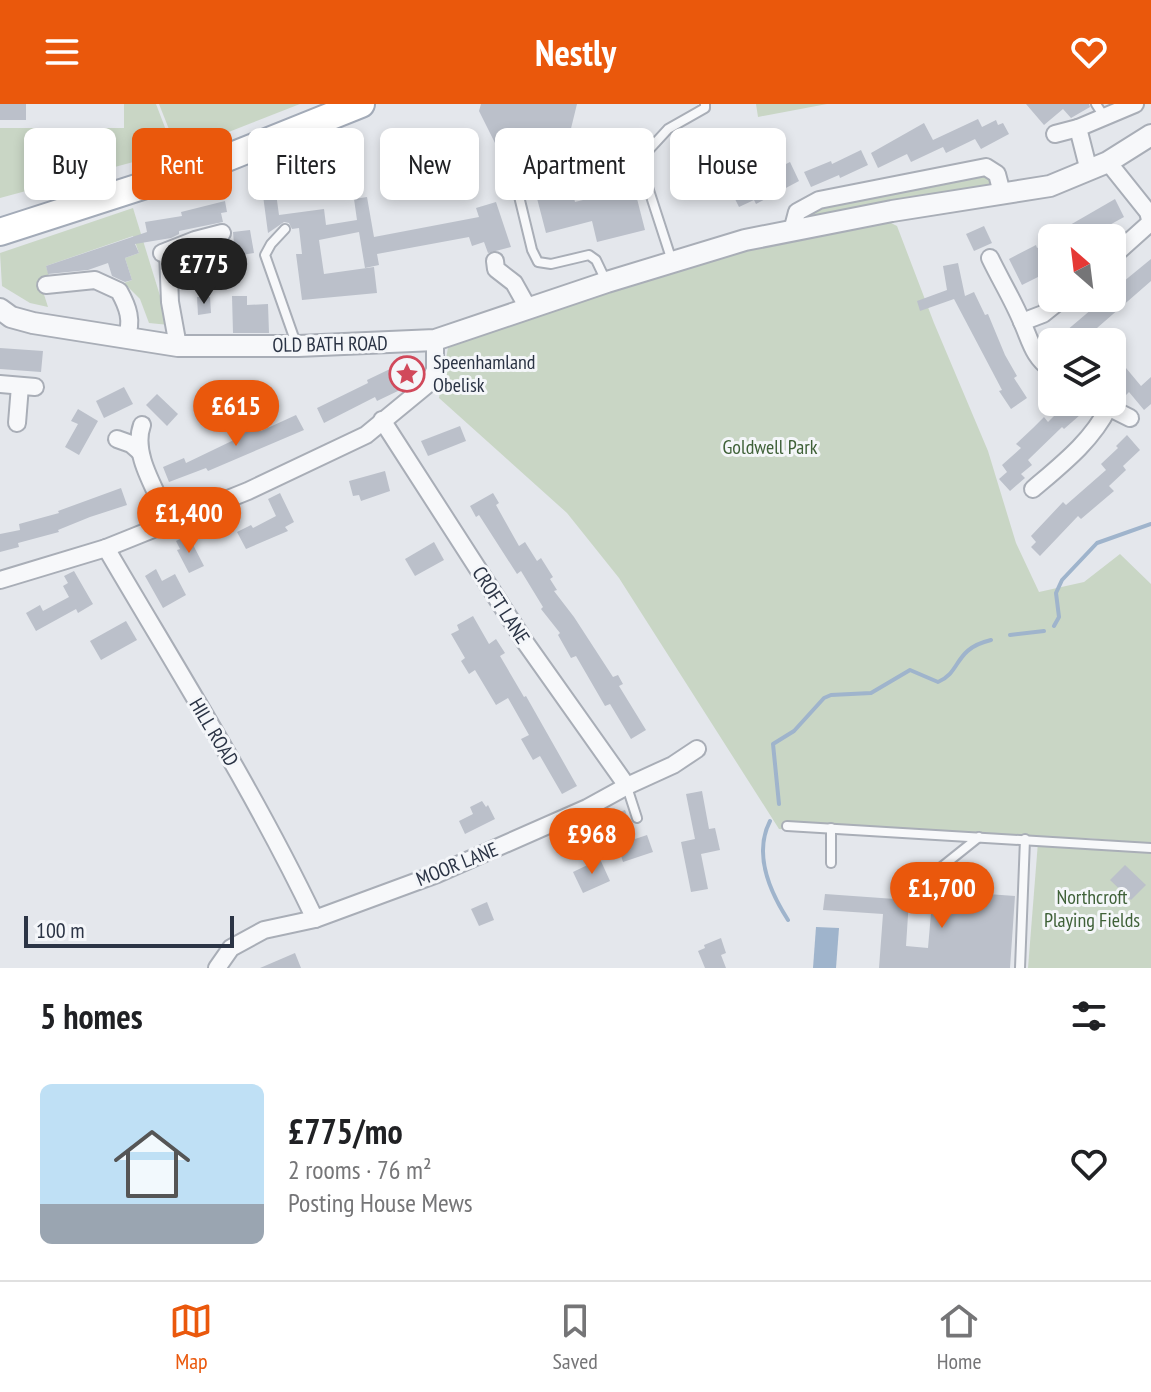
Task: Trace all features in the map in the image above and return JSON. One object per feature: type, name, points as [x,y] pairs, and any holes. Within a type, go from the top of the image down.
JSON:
[{"type":"main road","points":[[0,232],[214,163],[361,104]]},
{"type":"street","points":[[1055,134],[1105,119],[1135,104]]},
{"type":"street","points":[[1078,128],[1098,166],[1148,212],[1151,222],[1126,244]]},
{"type":"street","name":"OLD BATH ROAD","points":[[0,309],[11,317],[33,323],[178,346],[298,346],[435,340],[745,240],[1050,186],[1098,166],[1151,135]]},
{"type":"street","points":[[792,231],[797,212],[819,200],[950,172],[986,167],[997,174],[1002,193]]},
{"type":"street","points":[[178,346],[165,252],[222,233]]},
{"type":"street","points":[[990,258],[991,277],[1022,322],[1031,349],[1038,359]]},
{"type":"street","points":[[495,261],[496,269],[514,283],[528,308]]},
{"type":"street","points":[[46,285],[95,280],[119,291],[130,314],[131,327],[126,338]]},
{"type":"street","points":[[1022,322],[1046,312]]},
{"type":"street","points":[[0,580],[106,548],[248,491],[352,443],[428,384],[435,370],[435,340]]},
{"type":"street","points":[[0,384],[28,387],[17,423]]},
{"type":"street","points":[[1033,489],[1069,467],[1096,429],[1100,416]]},
{"type":"street","points":[[1126,416],[1130,418]]},
{"type":"street","name":"CROFT LANE","points":[[382,420],[525,642],[627,786]]},
{"type":"street","points":[[142,425],[138,437],[139,451],[169,521]]},
{"type":"street","points":[[117,439],[139,451]]},
{"type":"street","name":"HILL ROAD","points":[[106,548],[242,778],[315,919]]},
{"type":"street","name":"MOOR LANE","points":[[217,968],[231,948],[264,930],[315,919],[437,874],[587,808],[673,765],[697,749]]},
{"type":"lane","points":[[672,262],[645,178],[645,154],[668,129],[705,108],[705,104]]},
{"type":"lane","points":[[1096,104],[1105,119]]},
{"type":"lane","points":[[520,200],[538,262],[551,264],[589,255],[596,260],[607,282]]},
{"type":"lane","points":[[285,229],[265,255],[298,346]]},
{"type":"lane","points":[[627,786],[637,818]]},
{"type":"lane","points":[[787,826],[1151,848]]},
{"type":"lane","points":[[831,828],[831,863]]},
{"type":"lane","points":[[939,869],[980,837]]},
{"type":"lane","points":[[1020,968],[1025,839]]},
{"type":"green space","points":[[124,104],[156,104],[165,128],[132,128],[132,162],[116,167],[116,128],[124,128]]},
{"type":"green space","points":[[159,104],[300,104],[232,131],[232,128],[168,128]]},
{"type":"green space","points":[[756,104],[827,104],[758,117]]},
{"type":"green space","points":[[0,128],[24,128],[24,192],[0,198]]},
{"type":"green space","points":[[986,168],[1001,192],[793,230],[798,212]]},
{"type":"green space","points":[[133,208],[169,325],[149,323],[140,299],[124,283],[132,280],[125,258],[139,253],[133,236],[46,266],[51,282],[41,285],[48,307],[30,303],[2,286],[0,253]]},
{"type":"green space","name":"Goldwell Park","points":[[887,221],[897,226],[988,451],[1016,543],[1039,592],[1084,582],[1120,554],[1151,584],[1151,843],[1085,838],[1024,841],[1024,845],[779,829],[619,578],[567,513],[439,398],[449,342],[747,247]]},
{"type":"green space","name":"Northcroft Playing Fields","points":[[1038,842],[1151,849],[1151,968],[1028,968]]},
{"type":"water","points":[[816,927],[839,928],[836,968],[813,968]]},
{"type":"building","points":[[0,104],[26,104],[26,120],[0,120]]},
{"type":"building","points":[[481,104],[577,104],[571,128],[495,128],[495,143],[479,111]]},
{"type":"building","points":[[1026,104],[1089,104],[1090,107],[1071,118],[1063,109],[1044,125]]},
{"type":"building","points":[[978,119],[982,127],[996,120],[998,125],[1003,123],[1009,134],[981,149],[975,139],[946,153],[943,147],[911,162],[907,154],[878,168],[871,153],[924,123],[933,140]]},
{"type":"building","points":[[861,150],[868,165],[811,187],[804,172],[831,161],[832,164]]},
{"type":"building","points":[[790,162],[799,181],[786,188],[786,164]]},
{"type":"building","points":[[367,197],[374,237],[479,217],[476,208],[496,202],[511,247],[488,253],[484,242],[472,246],[469,237],[377,254],[379,265],[365,268],[359,232],[319,240],[324,274],[374,267],[377,293],[302,300],[296,254],[302,254],[299,228],[292,229],[289,223],[284,222],[268,233],[264,200],[277,200],[279,215],[324,209],[326,225],[357,220],[354,200]]},
{"type":"building","points":[[1115,199],[1124,217],[1111,224],[1072,224]]},
{"type":"building","points":[[537,200],[637,200],[645,230],[597,242],[592,221],[546,233]]},
{"type":"building","points":[[736,200],[754,200],[739,207]]},
{"type":"building","points":[[225,201],[227,212],[221,213],[223,222],[179,231],[171,238],[135,244],[139,253],[125,258],[132,280],[125,282],[112,276],[108,263],[88,270],[48,274],[46,266],[147,232],[145,222],[182,216],[181,212]]},
{"type":"building","points":[[984,226],[992,243],[974,251],[966,234]]},
{"type":"building","points":[[250,230],[254,253],[235,256],[233,232]]},
{"type":"building","points":[[1036,245],[1038,277],[1022,285],[1009,259]]},
{"type":"building","points":[[226,254],[229,275],[186,282],[183,263]]},
{"type":"building","points":[[1151,259],[1151,281],[1126,303],[1126,280]]},
{"type":"building","points":[[958,263],[965,296],[974,292],[985,315],[988,314],[1017,376],[1014,378],[1027,398],[1011,409],[954,299],[920,311],[917,301],[947,290],[943,266]]},
{"type":"building","points":[[232,296],[247,296],[247,305],[268,304],[269,333],[233,333]]},
{"type":"building","points":[[197,297],[210,297],[211,313],[198,315]]},
{"type":"building","points":[[1088,312],[1115,312],[1097,328],[1070,328]]},
{"type":"building","points":[[0,348],[43,351],[41,372],[0,369]]},
{"type":"building","points":[[1126,368],[1141,386],[1151,377],[1151,404],[1144,410],[1129,392],[1126,395]]},
{"type":"building","points":[[390,369],[400,390],[377,401],[375,397],[324,423],[317,408]]},
{"type":"building","points":[[124,387],[133,404],[104,418],[96,401]]},
{"type":"building","points":[[157,394],[178,414],[167,426],[146,405]]},
{"type":"building","points":[[78,409],[98,421],[79,455],[65,447],[78,424],[71,421]]},
{"type":"building","points":[[296,415],[304,430],[208,471],[206,468],[169,482],[163,467],[184,458],[186,463],[238,438],[236,433],[257,422],[261,431]]},
{"type":"building","points":[[1054,416],[1079,416],[1064,429],[1062,427],[1028,460],[1032,465],[1021,474],[1025,478],[1010,491],[999,479],[1007,472],[1002,465],[1021,448],[1016,444],[1044,417],[1048,422]]},
{"type":"building","points":[[460,426],[466,441],[428,456],[421,441]]},
{"type":"building","points":[[1127,435],[1140,450],[1123,466],[1126,470],[1109,486],[1114,491],[1081,519],[1078,516],[1040,556],[1031,547],[1036,542],[1031,536],[1063,502],[1066,505],[1106,470],[1101,464]]},
{"type":"building","points":[[385,471],[390,491],[361,501],[359,495],[353,496],[349,481]]},
{"type":"building","points":[[121,488],[127,505],[0,552],[0,534],[20,530],[19,524],[59,513]]},
{"type":"building","points":[[280,493],[294,522],[285,527],[288,531],[246,549],[237,532],[276,516],[268,499]]},
{"type":"building","points":[[493,493],[499,503],[496,505],[519,546],[525,542],[537,561],[541,558],[553,577],[550,579],[557,590],[554,591],[613,677],[618,675],[623,684],[619,686],[646,730],[631,739],[610,704],[605,706],[576,656],[571,658],[558,635],[560,633],[541,609],[543,607],[521,571],[517,574],[479,515],[476,517],[470,506]]},
{"type":"building","points":[[188,535],[204,566],[189,573],[177,550],[180,549],[176,541]]},
{"type":"building","points":[[434,542],[444,560],[415,576],[405,559]]},
{"type":"building","points":[[156,569],[162,581],[175,574],[186,595],[163,608],[145,576]]},
{"type":"building","points":[[74,571],[93,604],[78,613],[76,609],[36,631],[26,613],[40,605],[43,611],[69,597],[63,586],[68,583],[64,576]]},
{"type":"building","points":[[473,616],[489,644],[496,639],[505,653],[500,656],[577,786],[562,794],[540,756],[533,760],[521,739],[529,735],[508,698],[496,705],[475,670],[469,674],[461,661],[465,658],[451,634],[459,630],[457,625]]},
{"type":"building","points":[[126,621],[137,640],[101,660],[90,641]]},
{"type":"building","points":[[702,791],[709,829],[715,828],[720,850],[701,854],[708,889],[691,892],[681,842],[695,839],[686,794]]},
{"type":"building","points":[[482,801],[486,807],[488,805],[495,819],[465,834],[459,821],[473,814],[470,807]]},
{"type":"building","points":[[625,810],[635,839],[647,835],[653,852],[623,862],[608,816]]},
{"type":"building","points":[[600,859],[610,881],[583,893],[573,872]]},
{"type":"building","points":[[1125,865],[1146,885],[1131,900],[1110,880]]},
{"type":"building","points":[[933,890],[1015,896],[1010,968],[879,968],[883,914],[823,910],[825,894],[909,900],[906,946],[928,948]]},
{"type":"building","points":[[487,902],[494,920],[479,926],[471,909]]},
{"type":"building","points":[[721,938],[726,953],[721,955],[726,968],[705,968],[698,951]]},
{"type":"building","points":[[295,953],[301,968],[260,968]]},
{"type":"waterway","points":[[1054,626],[1059,617],[1056,593],[1062,580],[1097,543],[1151,524]]},
{"type":"waterway","points":[[1010,635],[1044,631]]},
{"type":"waterway","points":[[779,804],[773,744],[794,731],[824,698],[871,693],[910,670],[938,682],[946,678],[970,649],[991,640]]},
{"type":"waterway","points":[[770,821],[765,834],[763,859],[770,885],[788,920]]},
{"type":"place","name":"Speenhamland Obelisk","points":[[407,374]]}]
